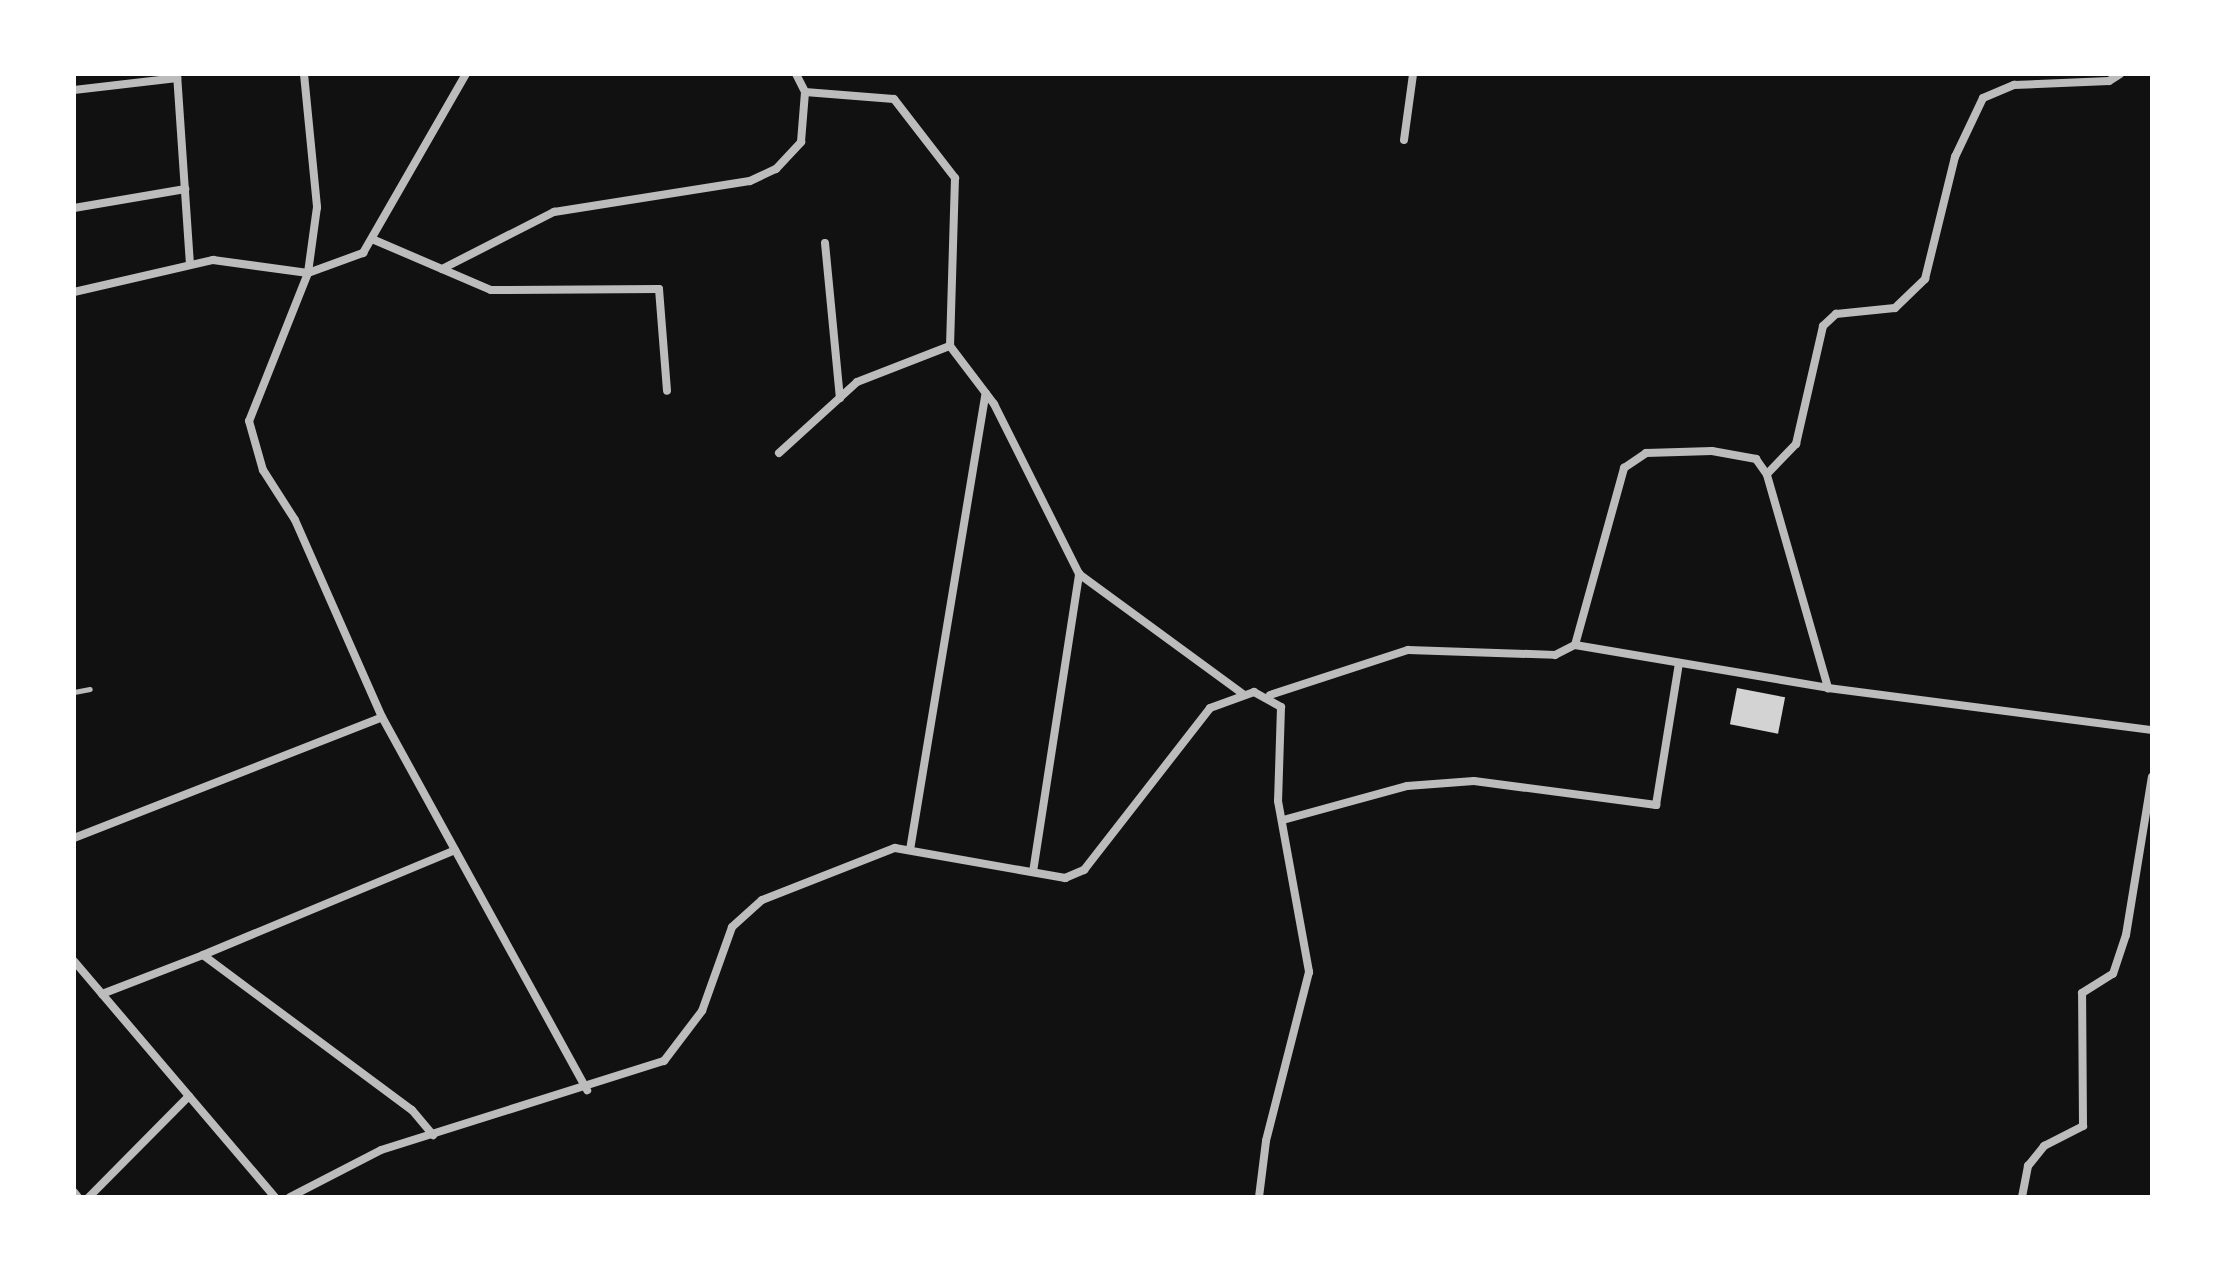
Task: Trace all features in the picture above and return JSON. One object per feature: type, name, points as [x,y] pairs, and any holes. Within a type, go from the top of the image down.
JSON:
[{"type":"street","points":[[113,74],[115,85]]},
{"type":"street","points":[[304,74],[317,207],[308,273],[249,421],[263,470],[295,520],[382,717],[587,1090]]},
{"type":"street","points":[[74,292],[190,264],[237,259],[308,273],[363,253],[466,74]]},
{"type":"street","points":[[442,269],[554,212],[750,181],[776,169],[801,142],[805,92],[796,74]]},
{"type":"street","points":[[1404,140],[1413,74]]},
{"type":"street","points":[[1767,474],[1796,444],[1823,326],[1836,314],[1895,308],[1925,279],[1955,157],[1983,98],[2014,85],[2109,81],[2120,74]]},
{"type":"street","points":[[74,90],[177,76],[190,264]]},
{"type":"street","points":[[805,92],[894,99],[955,178],[950,346],[986,393],[1079,574],[1243,694]]},
{"type":"street","points":[[74,208],[185,189]]},
{"type":"street","points":[[372,239],[491,290],[659,289],[667,391]]},
{"type":"street","points":[[825,243],[840,398]]},
{"type":"street","points":[[779,453],[857,382],[950,346]]},
{"type":"street","points":[[910,850],[986,393]]},
{"type":"street","points":[[1575,645],[1624,468],[1646,453],[1712,451],[1756,459],[1767,474],[1828,688]]},
{"type":"street","points":[[1033,872],[1079,574]]},
{"type":"street","points":[[290,1197],[381,1150],[636,1075],[687,1039],[721,952],[748,910],[895,848],[1065,878],[1084,870],[1210,708],[1243,694],[1270,695],[1408,650],[1555,655],[1575,645],[1828,688],[2152,730]]},
{"type":"street","points":[[1283,820],[1407,786],[1474,781],[1656,805],[1679,663]]},
{"type":"street","points":[[1259,1197],[1266,1141],[1309,972],[1283,820],[1281,707],[1270,695]]},
{"type":"street","points":[[74,838],[382,717]]},
{"type":"street","points":[[2022,1197],[2028,1166],[2044,1146],[2083,1126],[2082,993],[2113,974],[2126,935],[2152,777]]},
{"type":"street","points":[[102,994],[455,850]]},
{"type":"street","points":[[203,955],[412,1110],[433,1135]]},
{"type":"street","points":[[74,961],[275,1197]]},
{"type":"street","points":[[89,1197],[189,1096]]},
{"type":"street","points":[[74,1192],[78,1197]]},
{"type":"lane","points":[[74,692],[90,689]]},
{"type":"building","points":[[1737,688],[1785,697],[1778,734],[1730,724]]}]
